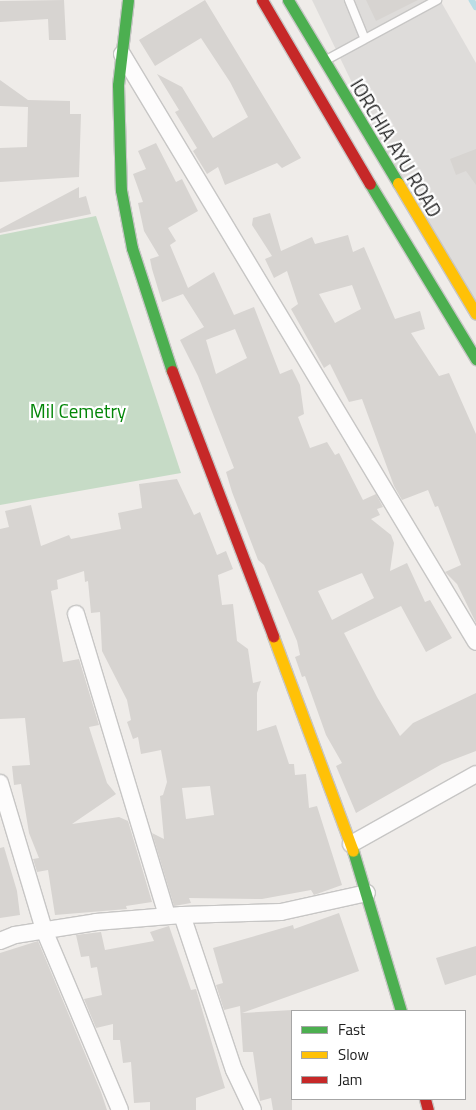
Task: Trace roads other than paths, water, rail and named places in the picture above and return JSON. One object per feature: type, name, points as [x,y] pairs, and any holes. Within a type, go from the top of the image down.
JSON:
[{"type":"street","points":[[128,0],[118,84],[121,190],[142,285],[351,844],[401,1010]]},
{"type":"street","points":[[262,0],[315,93],[476,359]]},
{"type":"street","name":"IORCHIA AYU ROAD","points":[[288,0],[476,314]]},
{"type":"street","points":[[122,54],[476,642]]},
{"type":"street","points":[[76,614],[175,915],[234,1070],[253,1110]]},
{"type":"street","points":[[351,844],[476,774]]},
{"type":"street","points":[[0,783],[44,930],[120,1110]]},
{"type":"street","points":[[0,941],[44,930],[175,915],[281,912],[367,893]]},
{"type":"lane","points":[[349,0],[364,37]]},
{"type":"lane","points":[[324,62],[364,37],[437,0]]},
{"type":"waterway","points":[[472,0],[476,7]]},
{"type":"park label","name":"Mil Cemetry","points":[[78,411]]}]
